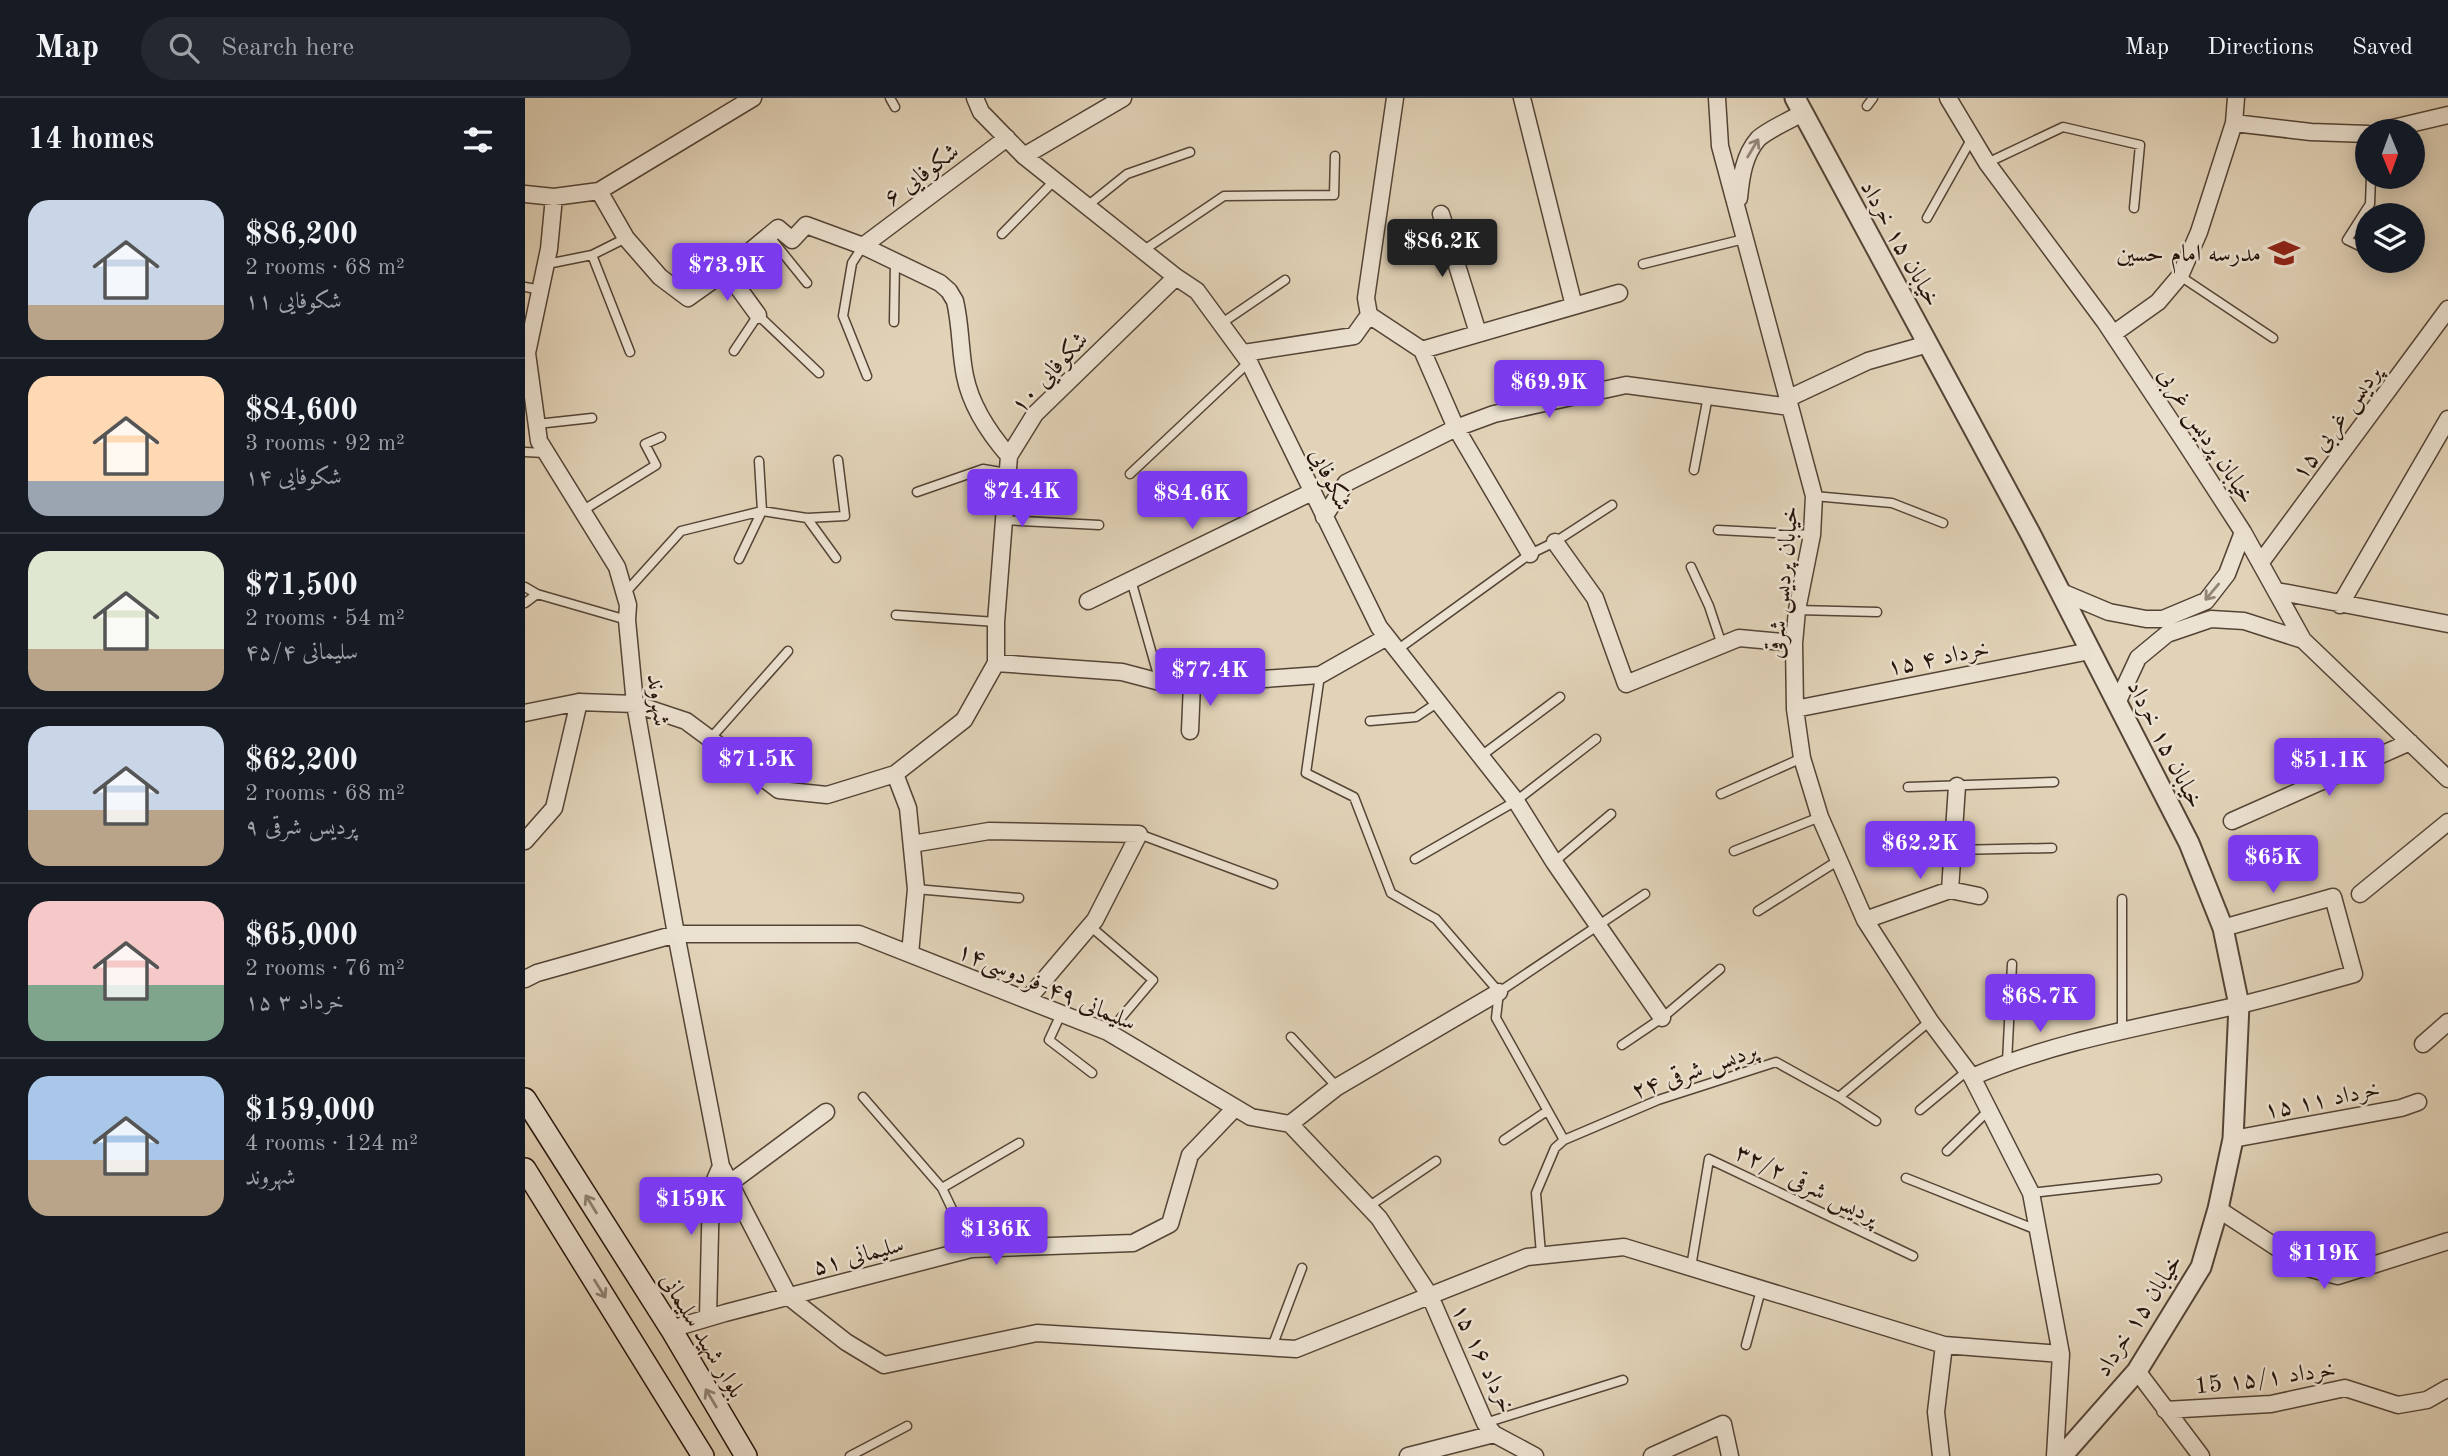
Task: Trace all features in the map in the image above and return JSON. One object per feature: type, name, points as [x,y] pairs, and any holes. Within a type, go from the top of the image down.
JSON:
[{"type":"main road","name":"بلوار شهید سلیمانی","points":[[526,1102],[671,1329],[746,1456]]},
{"type":"main road","points":[[525,1170],[703,1456]]},
{"type":"street","name":"شکوفایی","points":[[975,98],[981,112],[1024,156],[1197,291],[1222,323],[1246,358],[1324,517],[1392,643],[1516,801],[1554,862],[1662,1018]]},
{"type":"street","points":[[1024,156],[1123,98]]},
{"type":"street","points":[[1246,358],[1354,336],[1369,315],[1366,298],[1395,98]]},
{"type":"street","points":[[1522,98],[1574,306]]},
{"type":"street","points":[[1717,98],[1720,146],[1738,207]]},
{"type":"street","name":"خیابان پردیس غربی","points":[[1948,98],[1987,163],[2113,334],[2243,532],[2303,639],[2448,779]]},
{"type":"street","points":[[2113,334],[2158,302],[2180,276],[2199,232],[2234,123],[2236,98]]},
{"type":"street","points":[[525,194],[554,197],[599,191],[748,99]]},
{"type":"street","points":[[1738,207],[1744,167],[1759,138],[1799,103]]},
{"type":"street","name":"خیابان ۱۵ خرداد","points":[[1799,103],[2118,701],[2189,843],[2223,928],[2239,1005],[2233,1139],[2218,1209],[2201,1267],[2137,1371],[2062,1456]]},
{"type":"street","points":[[2425,122],[2447,117]]},
{"type":"street","points":[[2234,123],[2311,132],[2355,134]]},
{"type":"street","name":"شکوفایی ۶","points":[[863,246],[1007,138]]},
{"type":"street","points":[[599,191],[626,238],[660,277],[688,298],[778,228],[792,240],[806,225],[863,246],[940,283],[949,291],[957,312],[965,377],[976,407],[991,435],[1009,456]]},
{"type":"street","name":"شهروند","points":[[554,197],[547,264],[533,289],[527,354],[539,441],[617,567],[625,593],[635,704],[721,1166],[789,1297]]},
{"type":"street","name":"خیابان پردیس شرقی","points":[[1738,207],[1744,239],[1814,496],[1812,535],[1797,610],[1794,643],[1795,709],[1802,758],[1820,817],[1865,920],[1930,1021],[1970,1074],[1991,1109],[2031,1193],[2060,1354],[2055,1456]]},
{"type":"street","points":[[1441,214],[1478,333]]},
{"type":"street","points":[[726,271],[758,315]]},
{"type":"street","name":"شکوفایی ۱۰","points":[[895,774],[964,720],[996,663],[996,622],[1009,456],[1035,414],[1176,277]]},
{"type":"street","points":[[1422,350],[1619,293]]},
{"type":"street","name":"پردیس غربی ۱۵","points":[[2261,562],[2448,309]]},
{"type":"street","points":[[1369,315],[1422,350],[1456,428],[1530,554]]},
{"type":"street","points":[[1324,517],[1346,483],[1456,428],[1494,414],[1626,385],[1708,396],[1789,402],[1868,361],[1928,344]]},
{"type":"street","points":[[2340,605],[2448,419]]},
{"type":"street","points":[[1088,601],[1312,492]]},
{"type":"street","points":[[2059,591],[2109,612],[2146,619],[2163,619],[2206,601],[2227,574],[2243,532]]},
{"type":"street","points":[[1555,542],[1595,598],[1626,684],[1739,638],[1794,643]]},
{"type":"street","points":[[2277,591],[2448,624]]},
{"type":"street","points":[[2118,701],[2138,658],[2167,634],[2211,619],[2244,621],[2303,639]]},
{"type":"street","points":[[996,663],[1122,672],[1160,682],[1192,684],[1320,675],[1392,643]]},
{"type":"street","name":"۱۵ خرداد ۴","points":[[1795,709],[2089,651]]},
{"type":"street","points":[[1190,731],[1192,684]]},
{"type":"street","points":[[525,841],[554,808],[579,702]]},
{"type":"street","points":[[525,713],[579,702],[635,704],[686,721],[779,790],[827,795],[895,774],[908,808],[916,889],[910,954]]},
{"type":"street","points":[[2232,821],[2410,742]]},
{"type":"street","points":[[1950,890],[1957,786]]},
{"type":"street","points":[[2360,894],[2448,822]]},
{"type":"street","points":[[912,844],[989,831],[1139,834],[1090,926],[1027,999]]},
{"type":"street","points":[[1865,920],[1950,890],[1979,896]]},
{"type":"street","points":[[1970,1074],[2122,1030],[2239,1005],[2354,974],[2333,897],[2223,928]]},
{"type":"street","name":"سلیمانی ۴۹-فردوسی۱۴","points":[[525,979],[676,934],[859,934],[1108,1032],[1251,1117],[1290,1124]]},
{"type":"street","points":[[1430,1296],[1379,1218],[1290,1124],[1337,1087],[1499,992]]},
{"type":"street","points":[[2423,1044],[2448,1022]]},
{"type":"street","name":"۱۵ خرداد ۱۱","points":[[2233,1139],[2401,1108],[2417,1102]]},
{"type":"street","name":"سلیمانی ۵۱","points":[[671,1329],[971,1249],[1133,1243],[1170,1224],[1190,1155],[1235,1108]]},
{"type":"street","points":[[730,1183],[826,1112]]},
{"type":"street","points":[[708,1317],[711,1189],[721,1166]]},
{"type":"street","points":[[2218,1209],[2308,1268],[2338,1276],[2448,1241]]},
{"type":"street","points":[[789,1297],[846,1342],[884,1365],[1037,1332],[1296,1349],[1527,1257],[1624,1247],[1944,1345],[2060,1354]]},
{"type":"street","name":"۱۵ خرداد ۱۶","points":[[1430,1296],[1490,1428],[1535,1456]]},
{"type":"street","points":[[1941,1456],[1936,1412],[1944,1345]]},
{"type":"street","points":[[2137,1371],[2201,1456]]},
{"type":"street","name":"15 خرداد ۱۵/۱","points":[[2165,1410],[2271,1404],[2345,1388],[2398,1405],[2427,1400],[2448,1388]]},
{"type":"street","points":[[1652,1456],[1723,1424],[1730,1456]]},
{"type":"street","points":[[1408,1456],[1490,1428]]},
{"type":"lane","points":[[890,98],[895,107]]},
{"type":"lane","points":[[1987,163],[2063,127],[2140,145],[2134,208]]},
{"type":"lane","points":[[1927,218],[1972,138]]},
{"type":"lane","points":[[1086,207],[1127,174],[1190,152]]},
{"type":"lane","points":[[1143,251],[1224,196],[1334,195],[1335,156]]},
{"type":"lane","points":[[1002,234],[1055,180]]},
{"type":"lane","points":[[2355,227],[2347,240],[2355,244]]},
{"type":"lane","points":[[769,236],[807,283]]},
{"type":"lane","points":[[547,264],[592,255],[626,238]]},
{"type":"lane","points":[[1643,264],[1744,239]]},
{"type":"lane","points":[[863,246],[852,263],[843,316],[867,376]]},
{"type":"lane","points":[[592,255],[630,352]]},
{"type":"lane","points":[[894,323],[895,261]]},
{"type":"lane","points":[[2180,276],[2273,338]]},
{"type":"lane","points":[[1222,323],[1285,281]]},
{"type":"lane","points":[[734,351],[758,315],[820,373]]},
{"type":"lane","points":[[1130,474],[1246,358]]},
{"type":"lane","points":[[1694,470],[1708,396]]},
{"type":"lane","points":[[537,424],[592,418]]},
{"type":"lane","points":[[582,511],[656,465],[645,443],[661,437]]},
{"type":"lane","points":[[525,452],[545,453]]},
{"type":"lane","points":[[625,593],[681,531],[762,511],[807,518],[845,516],[838,460]]},
{"type":"lane","points":[[739,559],[762,511],[759,461]]},
{"type":"lane","points":[[917,492],[983,470],[1007,473]]},
{"type":"lane","points":[[1814,496],[1892,503],[1943,523]]},
{"type":"lane","points":[[1392,643],[1612,505]]},
{"type":"lane","points":[[807,518],[836,558]]},
{"type":"lane","points":[[1005,520],[1098,525]]},
{"type":"lane","points":[[1718,530],[1812,535]]},
{"type":"lane","points":[[1691,568],[1709,606],[1721,645]]},
{"type":"lane","points":[[1131,580],[1160,682]]},
{"type":"lane","points":[[525,587],[537,594],[627,620]]},
{"type":"lane","points":[[525,603],[537,594]]},
{"type":"lane","points":[[1797,610],[1877,612]]},
{"type":"lane","points":[[896,615],[996,622]]},
{"type":"lane","points":[[710,739],[787,651]]},
{"type":"lane","points":[[1320,675],[1306,773],[1354,797],[1391,893],[1436,919],[1499,992],[1496,1018],[1564,1140],[1555,1148],[1536,1193],[1541,1254]]},
{"type":"lane","points":[[1481,756],[1560,697]]},
{"type":"lane","points":[[1370,721],[1416,717],[1437,703]]},
{"type":"lane","points":[[1415,859],[1516,801],[1596,739]]},
{"type":"lane","points":[[1721,794],[1802,758]]},
{"type":"lane","points":[[1908,787],[2053,782]]},
{"type":"lane","points":[[1554,862],[1611,814]]},
{"type":"lane","points":[[1734,851],[1820,817]]},
{"type":"lane","points":[[1139,834],[1273,884]]},
{"type":"lane","points":[[1953,850],[2052,848]]},
{"type":"lane","points":[[1758,911],[1839,860]]},
{"type":"lane","points":[[916,889],[1019,898]]},
{"type":"lane","points":[[1499,992],[1645,894]]},
{"type":"lane","points":[[2122,899],[2122,1030]]},
{"type":"lane","points":[[1090,926],[1153,980],[1108,1032]]},
{"type":"lane","points":[[2007,1062],[2012,964]]},
{"type":"lane","points":[[1622,1045],[1662,1018],[1720,969]]},
{"type":"lane","points":[[1061,1014],[1049,1040],[1093,1073]]},
{"type":"lane","points":[[1839,1097],[1930,1021]]},
{"type":"lane","points":[[1291,1037],[1337,1087]]},
{"type":"lane","name":"پردیس شرقی ۲۴","points":[[1564,1140],[1658,1100],[1776,1062],[1876,1121]]},
{"type":"lane","points":[[1920,1110],[1970,1074]]},
{"type":"lane","points":[[863,1097],[942,1188],[971,1249]]},
{"type":"lane","points":[[1947,1151],[1991,1109]]},
{"type":"lane","points":[[1504,1140],[1547,1111]]},
{"type":"lane","points":[[942,1188],[1019,1143]]},
{"type":"lane","name":"پردیس شرقی ۳۲/۲","points":[[1691,1267],[1709,1158],[1913,1256]]},
{"type":"lane","points":[[1368,1207],[1436,1161]]},
{"type":"lane","points":[[1906,1178],[2037,1230]]},
{"type":"lane","points":[[2031,1193],[2157,1179]]},
{"type":"lane","points":[[1272,1348],[1302,1268]]},
{"type":"lane","points":[[1746,1345],[1761,1290]]},
{"type":"lane","points":[[1490,1428],[1623,1380]]},
{"type":"lane","points":[[850,1456],[907,1426]]},
{"type":"place","name":"مدرسه امام حسین","points":[[2284,253]]}]
